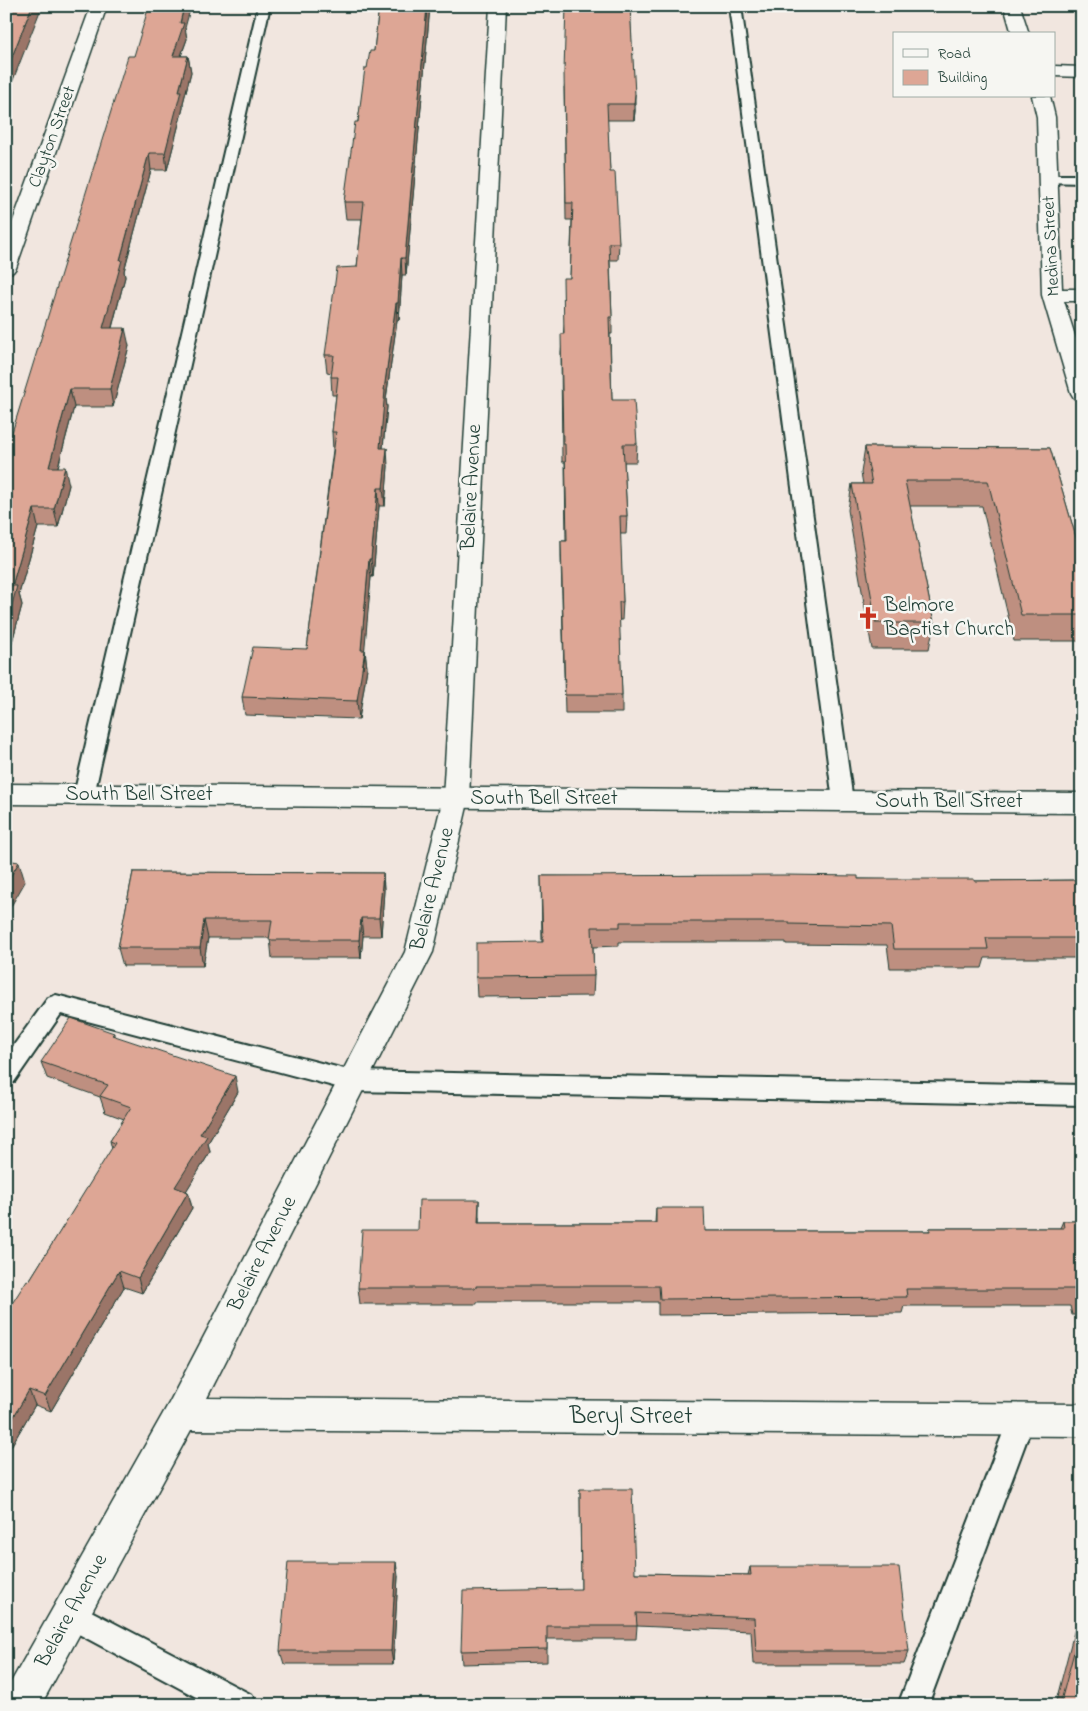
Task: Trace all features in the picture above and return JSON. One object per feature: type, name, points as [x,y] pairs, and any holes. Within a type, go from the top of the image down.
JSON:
[{"type":"street","name":"Clayton Street","points":[[6,268],[99,6]]},
{"type":"street","name":"Belaire Avenue","points":[[20,1705],[181,1414],[418,952],[456,798],[498,6]]},
{"type":"street","points":[[1012,6],[1020,32]]},
{"type":"street","points":[[1056,71],[1082,72]]},
{"type":"street","name":"Medina Street","points":[[1041,98],[1046,117],[1052,295],[1082,393]]},
{"type":"street","points":[[1052,295],[1082,295]]},
{"type":"street","name":"South Bell Street","points":[[6,794],[1082,803]]},
{"type":"street","name":"Beryl Street","points":[[181,1414],[1082,1420]]},
{"type":"lane","points":[[84,795],[264,6]]},
{"type":"lane","points":[[735,6],[844,801]]},
{"type":"lane","points":[[1049,180],[1082,179]]},
{"type":"lane","points":[[6,1074],[56,1004],[352,1081],[1082,1095]]},
{"type":"lane","points":[[913,1705],[1020,1420]]},
{"type":"lane","points":[[70,1614],[242,1705]]},
{"type":"building","points":[[6,6],[32,6],[6,72]]},
{"type":"building","points":[[149,6],[184,6],[180,23],[184,23],[173,56],[188,56],[179,91],[181,91],[165,153],[149,153],[103,328],[125,328],[110,389],[70,389],[49,467],[65,467],[54,509],[34,509],[12,586],[17,586],[6,627],[6,452],[128,56],[134,56]]},
{"type":"building","points":[[379,6],[427,6],[405,258],[401,258],[398,303],[396,303],[384,390],[380,448],[387,448],[383,488],[378,488],[371,559],[369,559],[361,650],[365,650],[357,701],[242,697],[253,647],[307,649],[336,432],[332,432],[338,377],[331,377],[334,355],[325,355],[337,268],[357,267],[364,202],[344,202],[355,122],[358,122],[365,68],[367,68],[370,51],[374,51]]},
{"type":"building","points":[[566,6],[630,6],[634,104],[607,104],[610,172],[615,172],[619,243],[609,243],[612,317],[609,317],[612,400],[634,400],[637,444],[623,444],[627,516],[620,516],[623,602],[619,602],[622,695],[565,695],[561,541],[567,541],[561,334],[564,334],[563,278],[570,278],[573,203],[566,203],[564,71]]},
{"type":"building","points":[[865,447],[1050,448],[1082,558],[1082,615],[1021,615],[988,481],[905,481],[934,623],[876,623],[852,484],[872,484]]},
{"type":"building","points":[[6,860],[19,862],[6,884]]},
{"type":"building","points":[[133,872],[383,873],[379,918],[361,918],[359,940],[269,940],[272,920],[204,920],[200,948],[118,948]]},
{"type":"building","points":[[541,876],[858,876],[858,879],[974,879],[974,881],[1082,880],[1082,938],[986,938],[988,949],[894,949],[891,926],[789,924],[789,922],[620,922],[620,927],[592,927],[594,976],[476,977],[476,943],[543,942]]},
{"type":"building","points":[[71,1018],[114,1033],[112,1035],[235,1076],[200,1134],[207,1136],[175,1187],[188,1192],[138,1278],[119,1271],[45,1396],[29,1390],[6,1430],[6,1313],[27,1280],[29,1281],[115,1143],[110,1141],[131,1107],[100,1096],[108,1085],[41,1062]]},
{"type":"building","points":[[419,1200],[479,1200],[478,1223],[656,1223],[656,1208],[704,1208],[705,1231],[930,1231],[930,1228],[1064,1228],[1063,1221],[1082,1221],[1082,1299],[1079,1299],[1077,1289],[906,1289],[907,1297],[660,1299],[659,1286],[358,1288],[362,1230],[418,1230]]},
{"type":"building","points":[[580,1489],[632,1489],[635,1573],[751,1575],[750,1567],[899,1567],[909,1651],[756,1651],[754,1618],[636,1613],[637,1626],[547,1626],[547,1649],[461,1651],[463,1591],[581,1589]]},
{"type":"building","points":[[288,1562],[396,1562],[391,1651],[280,1651]]},
{"type":"building","points":[[1082,1622],[1082,1705],[1060,1705]]},
{"type":"place","name":"Belmore Baptist Church","points":[[868,618]]}]
